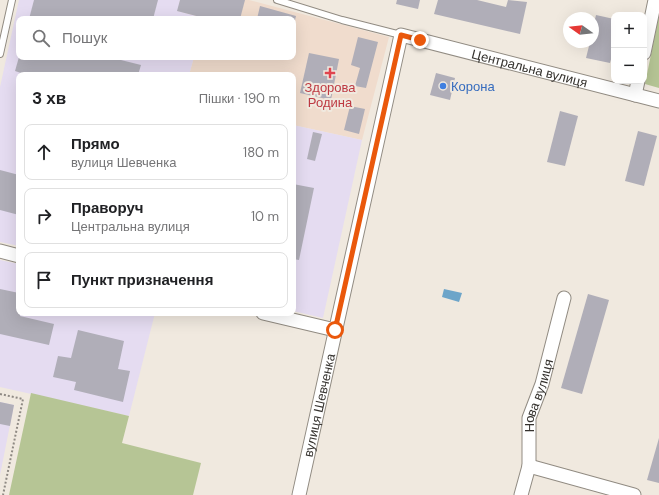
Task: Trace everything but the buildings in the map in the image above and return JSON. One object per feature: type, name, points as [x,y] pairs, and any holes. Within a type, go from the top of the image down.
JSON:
[{"type":"street","points":[[645,48],[655,0]]},
{"type":"street","name":"Центральна вулиця","points":[[401,35],[659,102]]},
{"type":"street","name":"вулиця Шевченка","points":[[299,495],[401,35]]},
{"type":"street","points":[[636,95],[638,84]]},
{"type":"street","points":[[0,251],[16,255]]},
{"type":"street","name":"Нова вулиця","points":[[521,495],[529,466],[529,418],[542,384],[564,298]]},
{"type":"street","points":[[276,316],[335,330]]},
{"type":"street","points":[[529,466],[634,495]]},
{"type":"lane","points":[[0,54],[12,0]]},
{"type":"lane","points":[[277,0],[342,20],[401,35]]},
{"type":"path","points":[[0,394],[23,398],[2,495]]},
{"type":"shaded area","points":[[19,0],[180,0],[178,11],[197,16],[16,16],[16,60],[193,60],[190,72],[16,72],[16,245],[0,242],[0,87]]},
{"type":"shaded area","points":[[180,0],[249,0],[389,37],[362,140],[296,126],[296,72],[190,72],[193,60],[296,60],[296,16],[194,16],[178,11]]},
{"type":"shaded area","points":[[296,126],[362,140],[323,318],[296,312]]},
{"type":"shaded area","points":[[0,260],[16,263],[16,316],[154,316],[129,416],[0,387]]},
{"type":"shaded area","points":[[0,402],[14,405],[0,475]]},
{"type":"green space","points":[[659,15],[659,88],[645,84],[647,84],[647,74]]},
{"type":"green space","points":[[31,393],[129,416],[122,443],[201,463],[193,495],[9,495]]},
{"type":"water","points":[[444,289],[462,293],[459,302],[442,297]]},
{"type":"place","name":"Здорова Родина","points":[[330,73]]},
{"type":"place","name":"Корона","points":[[443,86]]},
{"type":"route","points":[[335,330],[401,35],[420,40]]}]
